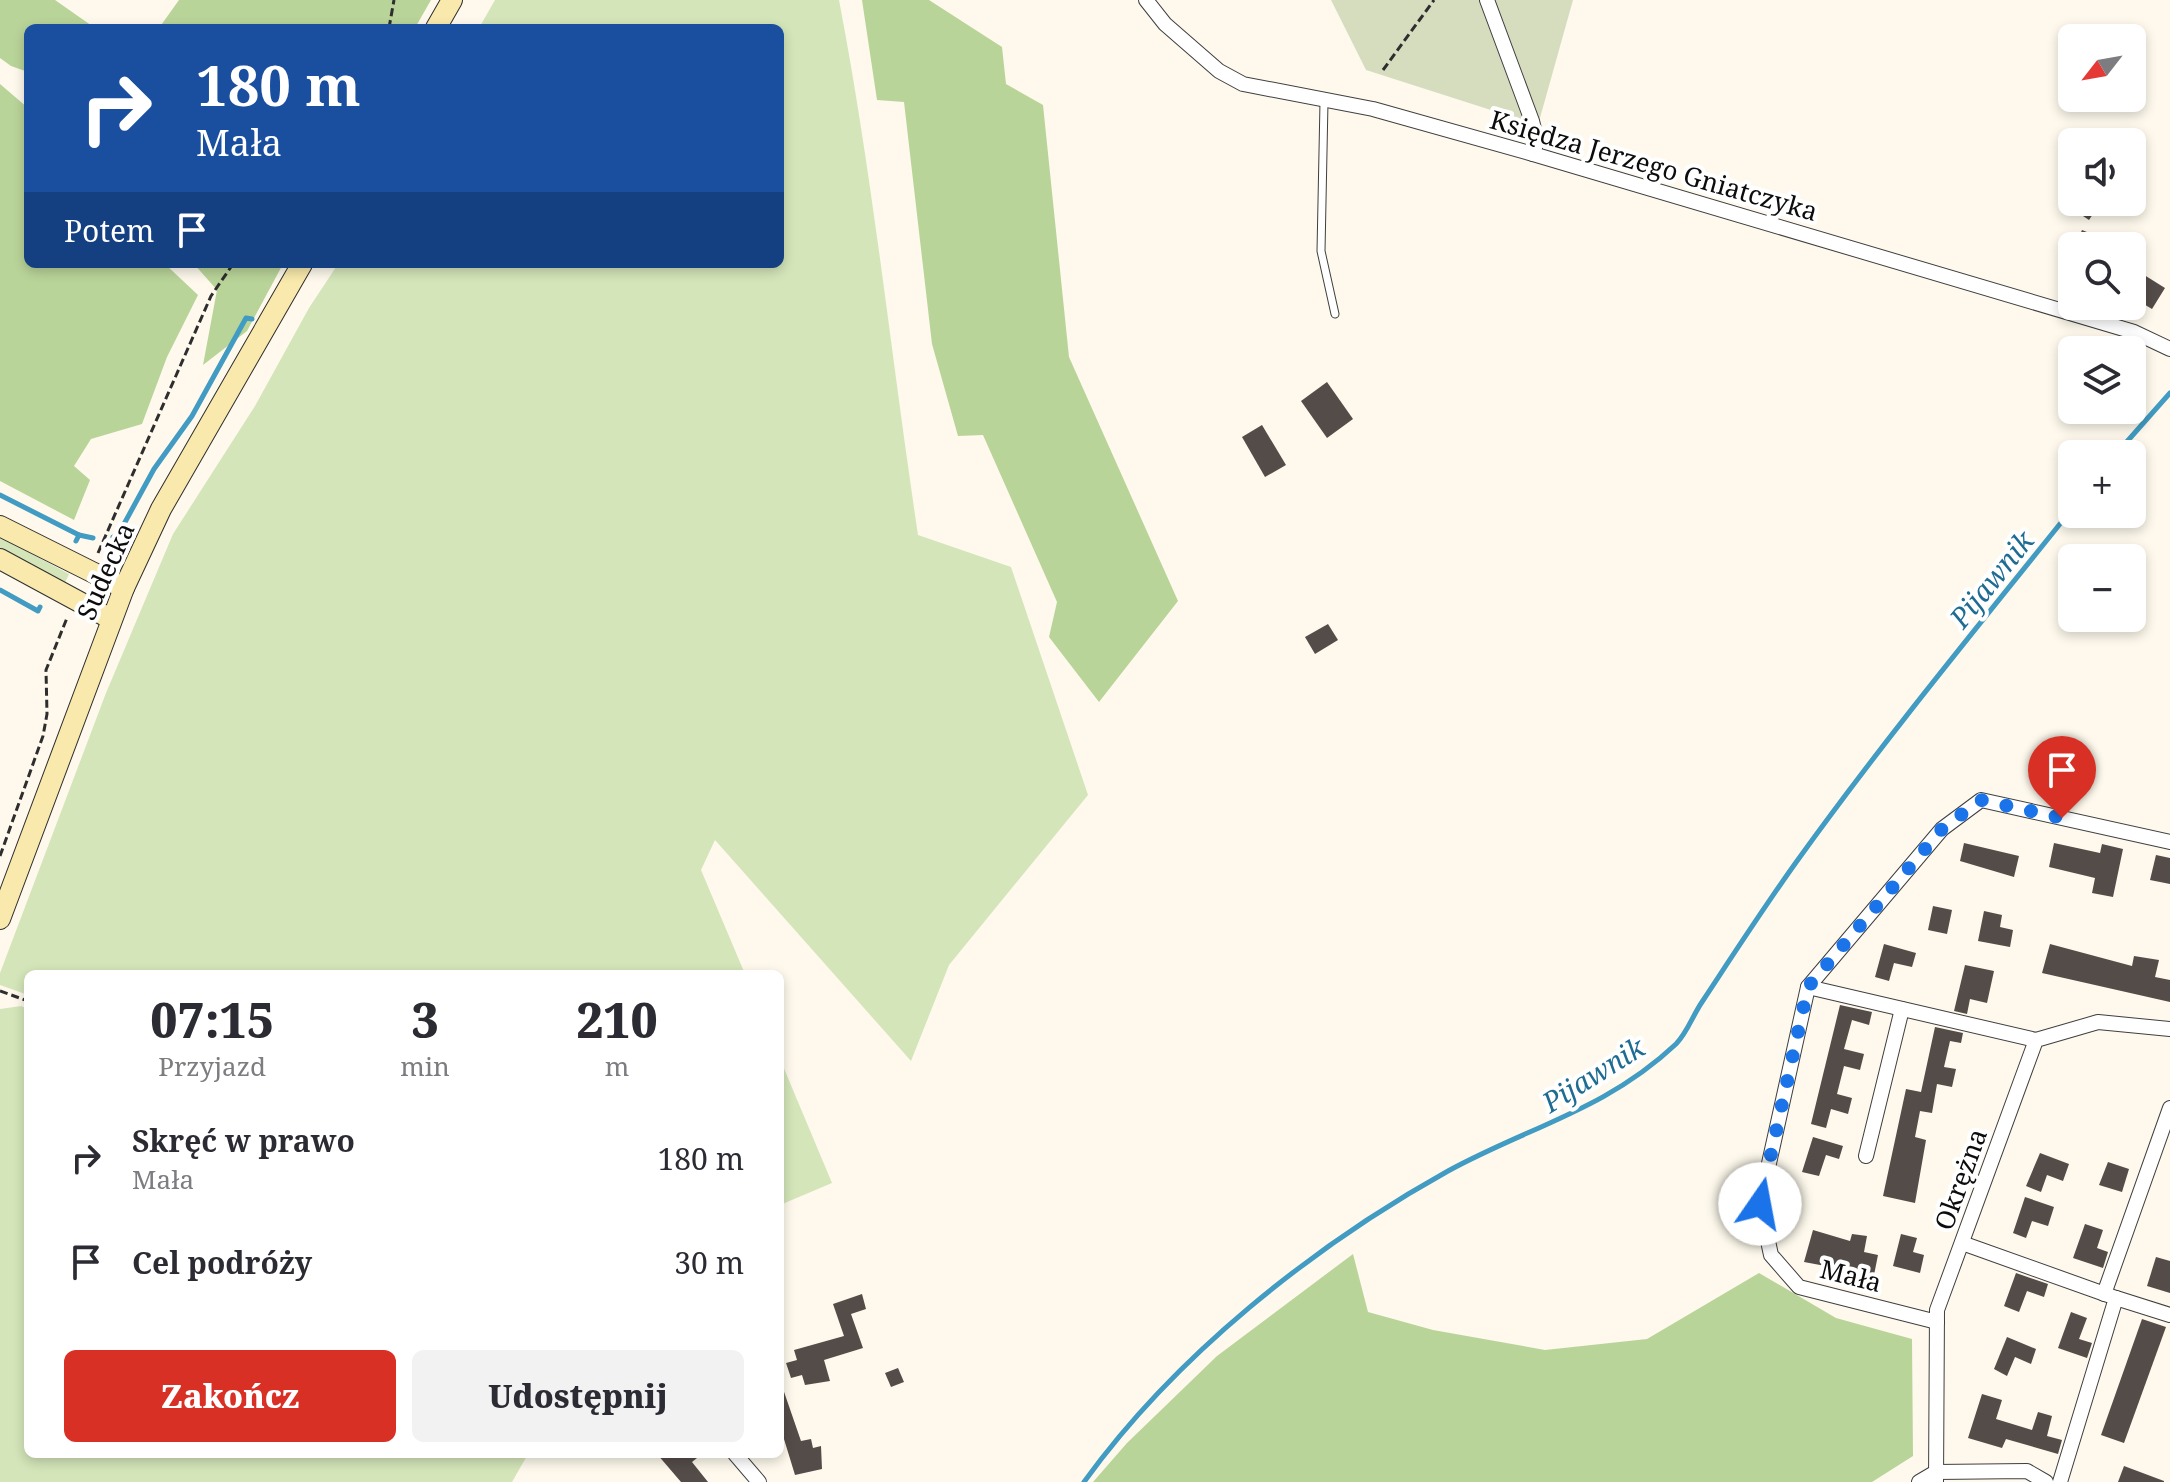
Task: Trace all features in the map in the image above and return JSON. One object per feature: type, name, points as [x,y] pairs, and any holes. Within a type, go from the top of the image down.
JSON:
[{"type":"main road","points":[[438,24],[452,0]]},
{"type":"main road","name":"Sudecka","points":[[1,912],[124,588],[161,509],[300,268]]},
{"type":"main road","points":[[0,526],[124,588]]},
{"type":"main road","points":[[0,559],[111,619]]},
{"type":"street","name":"Księdza Jerzego Gniatczyka","points":[[1146,0],[1165,24],[1219,71],[1243,84],[1373,109],[1533,154],[2134,332],[2170,349]]},
{"type":"street","points":[[1487,0],[1532,121],[1537,141],[1533,154]]},
{"type":"street","name":"Mała","points":[[1937,1322],[1799,1287],[1771,1255],[1760,1204],[1808,987],[1942,829],[1981,800],[2170,842]]},
{"type":"street","points":[[1808,987],[2036,1040],[2098,1022],[2170,1029]]},
{"type":"street","points":[[1866,1156],[1902,1009]]},
{"type":"street","name":"Okrężna","points":[[1936,1477],[1937,1310],[2036,1040]]},
{"type":"street","points":[[2060,1482],[2110,1296],[2170,1108]]},
{"type":"street","points":[[1962,1243],[2170,1315]]},
{"type":"street","points":[[738,1458],[759,1482]]},
{"type":"street","points":[[1919,1482],[1936,1477],[2027,1471],[2046,1482]]},
{"type":"lane","points":[[1324,102],[1321,251],[1335,314]]},
{"type":"path","points":[[390,24],[394,0]]},
{"type":"path","points":[[1383,70],[1434,0]]},
{"type":"path","points":[[96,558],[211,296],[230,268]]},
{"type":"path","points":[[0,856],[43,736],[47,714],[46,670],[71,609]]},
{"type":"path","points":[[0,991],[24,1000]]},
{"type":"green space","points":[[0,0],[55,0],[89,24],[24,24],[24,71],[0,58]]},
{"type":"green space","points":[[179,0],[431,0],[417,24],[162,24]]},
{"type":"green space","points":[[495,0],[839,0],[872,200],[918,535],[1011,567],[1088,795],[949,965],[911,1061],[715,840],[701,870],[743,970],[24,970],[24,994],[0,985],[0,973],[106,693],[173,534],[255,406],[309,308],[335,268],[784,268],[784,24],[481,24]]},
{"type":"green space","points":[[862,0],[929,0],[1002,47],[1006,84],[1043,105],[1069,357],[1178,601],[1099,702],[1049,637],[1057,602],[983,435],[958,436],[932,344],[904,102],[877,100]]},
{"type":"green space","points":[[1331,0],[1573,0],[1538,125],[1366,70]]},
{"type":"green space","points":[[0,84],[24,105],[24,268],[169,268],[198,295],[167,357],[142,424],[91,439],[74,466],[90,480],[74,520],[0,481]]},
{"type":"green space","points":[[198,268],[281,268],[247,331],[203,365],[217,290]]},
{"type":"green space","points":[[0,537],[69,574],[65,583],[0,548]]},
{"type":"green space","points":[[24,1007],[24,1458],[526,1458],[512,1482],[0,1482],[0,1009]]},
{"type":"green space","points":[[784,1069],[832,1183],[784,1203]]},
{"type":"green space","points":[[1353,1254],[1368,1312],[1433,1330],[1545,1350],[1647,1339],[1759,1273],[1836,1318],[1912,1339],[1913,1456],[1872,1482],[1093,1482],[1127,1443],[1217,1356]]},
{"type":"building","points":[[2146,276],[2165,288],[2152,309],[2146,305]]},
{"type":"building","points":[[1327,382],[1353,419],[1327,438],[1301,401]]},
{"type":"building","points":[[1262,425],[1286,465],[1265,477],[1242,437]]},
{"type":"building","points":[[1328,624],[1338,640],[1315,654],[1305,637]]},
{"type":"building","points":[[1964,843],[2019,856],[2014,877],[1960,861]]},
{"type":"building","points":[[2054,843],[2100,853],[2102,844],[2123,849],[2113,897],[2092,893],[2095,878],[2049,867]]},
{"type":"building","points":[[2156,855],[2170,858],[2170,884],[2150,880]]},
{"type":"building","points":[[1933,906],[1952,910],[1947,934],[1928,930]]},
{"type":"building","points":[[1984,911],[2002,915],[2000,927],[2013,930],[2010,947],[1978,941]]},
{"type":"building","points":[[1884,944],[1916,953],[1912,967],[1894,963],[1889,981],[1875,977]]},
{"type":"building","points":[[2050,944],[2132,966],[2134,956],[2159,960],[2155,977],[2170,980],[2170,1002],[2042,973]]},
{"type":"building","points":[[1965,965],[1994,971],[1987,1003],[1970,999],[1967,1014],[1954,1011]]},
{"type":"building","points":[[1840,1005],[1872,1012],[1869,1025],[1852,1020],[1844,1049],[1864,1054],[1860,1070],[1844,1066],[1837,1094],[1852,1098],[1848,1114],[1831,1109],[1826,1128],[1811,1124]]},
{"type":"building","points":[[1935,1027],[1963,1033],[1961,1043],[1950,1041],[1944,1067],[1956,1069],[1952,1087],[1937,1084],[1932,1113],[1920,1111],[1915,1137],[1926,1140],[1915,1203],[1883,1196],[1906,1089],[1921,1092]]},
{"type":"building","points":[[1813,1137],[1843,1146],[1839,1159],[1826,1155],[1819,1176],[1802,1172]]},
{"type":"building","points":[[2040,1153],[2069,1164],[2063,1181],[2047,1175],[2041,1192],[2026,1186]]},
{"type":"building","points":[[2108,1162],[2129,1169],[2122,1192],[2099,1185]]},
{"type":"building","points":[[2025,1197],[2054,1207],[2048,1226],[2032,1221],[2026,1238],[2013,1233]]},
{"type":"building","points":[[2085,1224],[2103,1230],[2097,1248],[2108,1252],[2103,1268],[2073,1258]]},
{"type":"building","points":[[1813,1230],[1850,1241],[1852,1234],[1867,1236],[1864,1252],[1878,1255],[1874,1275],[1804,1262]]},
{"type":"building","points":[[1901,1234],[1917,1238],[1913,1252],[1924,1255],[1920,1273],[1893,1266]]},
{"type":"building","points":[[2156,1257],[2170,1261],[2170,1293],[2147,1286]]},
{"type":"building","points":[[2016,1273],[2048,1284],[2044,1297],[2027,1291],[2019,1312],[2004,1306]]},
{"type":"building","points":[[862,1294],[866,1309],[851,1314],[863,1348],[824,1360],[830,1381],[805,1385],[802,1375],[791,1378],[786,1363],[797,1360],[794,1350],[844,1336],[833,1304]]},
{"type":"building","points":[[2071,1312],[2087,1318],[2079,1339],[2092,1343],[2087,1358],[2058,1348]]},
{"type":"building","points":[[2142,1319],[2166,1327],[2124,1443],[2101,1435]]},
{"type":"building","points":[[2007,1337],[2036,1349],[2031,1364],[2015,1357],[2007,1376],[1994,1369]]},
{"type":"building","points":[[898,1368],[904,1382],[891,1387],[885,1373]]},
{"type":"building","points":[[784,1392],[801,1441],[811,1439],[813,1448],[821,1446],[822,1469],[795,1475],[784,1439]]},
{"type":"building","points":[[1982,1394],[2002,1400],[1996,1419],[2032,1430],[2038,1412],[2052,1416],[2047,1436],[2062,1440],[2058,1454],[2006,1439],[2002,1448],[1968,1438]]},
{"type":"building","points":[[660,1458],[697,1458],[692,1462],[708,1482],[681,1482]]},
{"type":"building","points":[[2124,1466],[2164,1481],[2164,1482],[2118,1482]]},
{"type":"waterway","points":[[113,537],[118,535],[154,469],[192,416],[246,318],[252,319]]},
{"type":"waterway","name":"Pijawnik","points":[[2128,440],[2170,393]]},
{"type":"waterway","points":[[0,495],[79,535]]},
{"type":"waterway","name":"Pijawnik","points":[[1084,1482],[1160,1391],[1250,1307],[1297,1269],[1397,1201],[1448,1171],[1622,1086],[1676,1044],[1761,913],[1830,816],[2058,526]]},
{"type":"waterway","points":[[76,541],[79,535],[93,538]]},
{"type":"waterway","points":[[0,590],[38,611],[40,607]]},
{"type":"route","points":[[1760,1204],[1808,987],[1942,829],[1981,800],[2062,818]]}]
